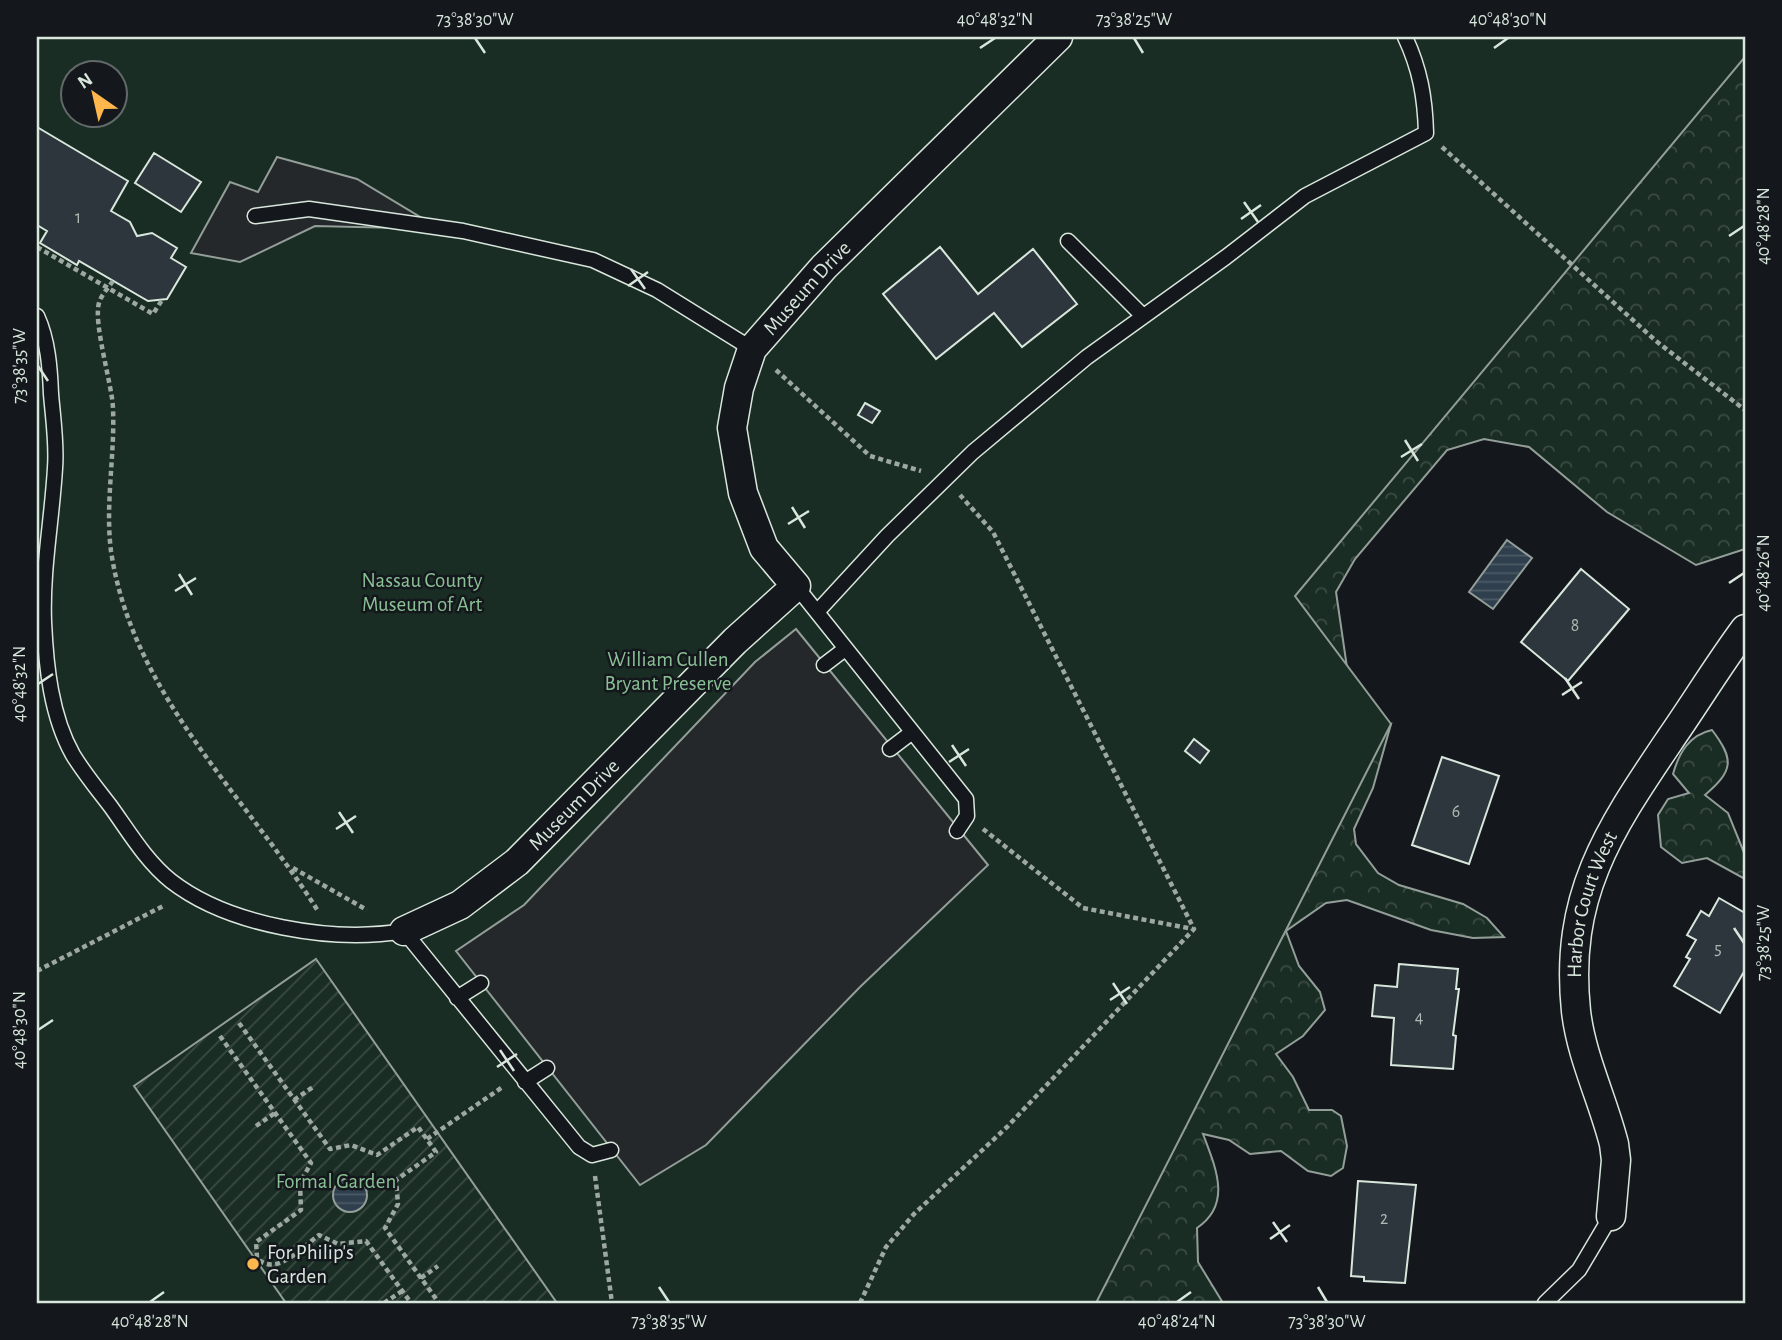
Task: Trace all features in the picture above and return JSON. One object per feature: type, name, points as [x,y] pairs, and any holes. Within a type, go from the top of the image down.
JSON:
[{"type":"street","name":"Museum Drive","points":[[404,931],[460,905],[517,862],[735,640],[796,586],[764,548],[743,493],[732,428],[739,388],[752,349],[824,267],[1058,37]]},
{"type":"street","name":"Harbor Court West","points":[[1611,1216],[1616,1160],[1614,1144],[1576,1014],[1574,942],[1583,899],[1591,871],[1617,818],[1745,629]]},
{"type":"lane","points":[[817,612],[973,452],[1087,357],[1305,196],[1426,133],[1425,94],[1419,66],[1405,37]]},
{"type":"lane","points":[[255,216],[309,209],[463,231],[593,260],[657,290],[752,349]]},
{"type":"lane","points":[[1068,241],[1143,316]]},
{"type":"lane","name":"Museum Drive","points":[[37,316],[43,329],[43,372],[56,466],[41,597],[52,701],[73,755],[143,851],[171,880],[214,906],[261,922],[332,933],[369,935],[404,931]]},
{"type":"lane","points":[[796,586],[966,799],[967,816],[957,831]]},
{"type":"lane","points":[[824,666],[845,649]]},
{"type":"lane","points":[[890,749],[911,733]]},
{"type":"lane","points":[[404,931],[579,1147],[592,1155],[611,1150]]},
{"type":"lane","points":[[457,998],[481,982]]},
{"type":"lane","points":[[525,1082],[547,1068]]},
{"type":"lane","points":[[1545,1303],[1579,1270],[1611,1216]]},
{"type":"path","points":[[1426,133],[1656,341],[1745,410]]},
{"type":"path","points":[[37,247],[153,314],[162,300]]},
{"type":"path","points":[[114,281],[99,304],[113,404],[111,550],[125,605],[148,664],[179,719],[289,866],[332,933]]},
{"type":"path","points":[[752,349],[870,456],[945,479],[992,532],[1194,929]]},
{"type":"path","points":[[967,816],[1083,908],[1194,929]]},
{"type":"path","points":[[289,866],[404,931]]},
{"type":"path","points":[[37,971],[117,927],[191,892]]},
{"type":"path","points":[[860,1303],[886,1247],[914,1214],[1007,1127],[1194,929]]},
{"type":"path","points":[[239,1023],[330,1149],[351,1145],[377,1155],[418,1128],[427,1139],[436,1152],[396,1180],[398,1204],[385,1228],[439,1303]]},
{"type":"path","points":[[220,1036],[311,1163],[300,1183],[301,1210],[256,1242],[257,1258],[265,1265],[277,1266],[319,1235],[338,1244],[366,1241],[411,1303]]},
{"type":"path","points":[[427,1139],[505,1086],[525,1082]]},
{"type":"path","points":[[294,1100],[313,1087]]},
{"type":"path","points":[[256,1126],[275,1113]]},
{"type":"path","points":[[592,1155],[612,1303]]},
{"type":"path","points":[[421,1278],[438,1266]]},
{"type":"path","points":[[384,1303],[402,1291]]},
{"type":"green space","name":"William Cullen Bryant Preserve","points":[[37,37],[1745,37],[1745,57],[1295,596],[1391,724],[1096,1303],[37,1303]]},
{"type":"green space","points":[[1745,37],[1745,549],[1696,565],[1607,512],[1529,447],[1484,439],[1447,450],[1355,559],[1336,592],[1351,695],[1328,753],[1391,724],[1373,788],[1354,829],[1356,844],[1378,873],[1399,885],[1463,904],[1487,918],[1504,937],[1473,938],[1431,930],[1347,900],[1326,903],[1286,931],[1299,966],[1320,992],[1325,1010],[1303,1036],[1276,1054],[1293,1077],[1309,1110],[1332,1110],[1341,1116],[1347,1146],[1343,1168],[1331,1176],[1308,1171],[1281,1151],[1250,1154],[1229,1140],[1203,1134],[1216,1171],[1218,1196],[1215,1208],[1197,1228],[1198,1262],[1223,1303],[640,1303]]},
{"type":"green space","points":[[1712,730],[1725,749],[1728,765],[1721,779],[1705,795],[1728,813],[1745,855],[1745,879],[1707,858],[1682,863],[1661,847],[1658,815],[1668,799],[1689,793],[1673,774],[1678,759],[1691,741]]},
{"type":"green space","name":"Formal Garden","points":[[316,959],[557,1303],[286,1303],[134,1086]]},
{"type":"shaded area","points":[[277,157],[357,179],[440,229],[315,226],[240,262],[191,253],[230,182],[258,192]]},
{"type":"shaded area","points":[[796,629],[988,865],[860,987],[706,1145],[640,1185],[456,951],[524,905],[755,662]]},
{"type":"water","points":[[1507,540],[1532,558],[1493,609],[1469,592]]},
{"type":"water","points":[[350,1178],[362,1183],[367,1195],[362,1207],[350,1212],[338,1207],[333,1195],[338,1183]]},
{"type":"building","points":[[37,127],[128,181],[111,211],[130,222],[137,236],[152,233],[177,248],[171,258],[186,267],[167,299],[148,301],[79,261],[77,265],[40,243],[47,231],[37,225]]},
{"type":"building","points":[[154,153],[201,182],[181,212],[135,183]]},
{"type":"building","points":[[940,247],[978,294],[1033,249],[1077,304],[1022,347],[994,313],[936,359],[883,294]]},
{"type":"building","points":[[865,403],[880,411],[872,423],[858,415]]},
{"type":"building","points":[[1581,569],[1629,609],[1568,681],[1521,642]]},
{"type":"building","points":[[1194,739],[1209,751],[1200,763],[1185,751]]},
{"type":"building","points":[[1442,757],[1499,776],[1469,864],[1412,845]]},
{"type":"building","points":[[1719,898],[1745,913],[1745,970],[1720,1013],[1674,986],[1690,959],[1686,957],[1696,940],[1687,935],[1701,911],[1709,916]]},
{"type":"building","points":[[1399,964],[1458,969],[1453,1069],[1391,1065],[1394,1018],[1372,1016],[1375,985],[1397,987]]},
{"type":"building","points":[[1358,1181],[1416,1185],[1405,1283],[1364,1281],[1364,1277],[1351,1276]]},
{"type":"place","name":"For Philip's Garden","points":[[253,1264]]},
{"type":"park label","name":"Nassau County Museum of Art","points":[[422,592]]}]
